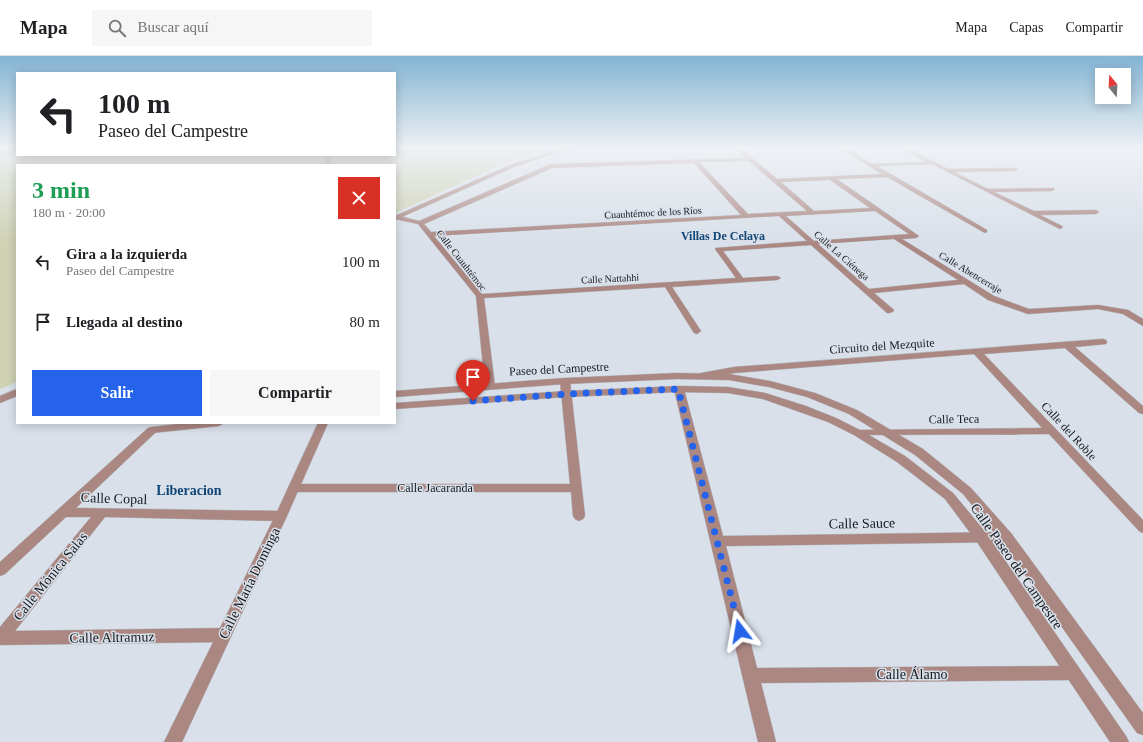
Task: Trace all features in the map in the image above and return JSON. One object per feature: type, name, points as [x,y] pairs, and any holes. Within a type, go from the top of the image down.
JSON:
[{"type":"street","points":[[396,218],[483,179]]},
{"type":"street","points":[[396,218],[420,223],[521,179]]},
{"type":"street","points":[[712,179],[747,216]]},
{"type":"street","points":[[774,179],[813,213]]},
{"type":"street","points":[[776,181],[812,179]]},
{"type":"street","points":[[741,280],[718,249],[916,236],[833,179]]},
{"type":"street","points":[[896,179],[986,231]]},
{"type":"street","points":[[965,179],[1060,227]]},
{"type":"street","points":[[987,190],[1052,189]]},
{"type":"street","name":"Cuauhtémoc de los Ríos","points":[[430,234],[877,209]]},
{"type":"street","points":[[1033,213],[1096,212]]},
{"type":"street","name":"Calle La Ciénega","points":[[780,215],[890,311]]},
{"type":"street","name":"Calle Cuauhtémoc","points":[[420,223],[480,296],[490,386]]},
{"type":"street","name":"Calle Abencerraje","points":[[896,238],[991,298],[1028,312],[1098,307],[1111,308],[1125,312],[1143,323]]},
{"type":"street","name":"Calle Nattahhi","points":[[480,296],[778,278]]},
{"type":"street","points":[[868,291],[966,282]]},
{"type":"street","points":[[667,284],[698,332]]},
{"type":"street","name":"Circuito del Mezquite","points":[[700,376],[734,370],[1103,342]]},
{"type":"street","points":[[1066,344],[1143,411]]},
{"type":"street","name":"Calle del Roble","points":[[977,352],[1143,528]]},
{"type":"street","name":"Paseo del Campestre","points":[[396,394],[565,381],[700,376]]},
{"type":"street","name":"Calle Paseo del Campestre","points":[[700,376],[736,378],[770,384],[811,395],[853,412],[919,452],[967,491],[1006,537],[1143,727]]},
{"type":"street","points":[[565,381],[579,516]]},
{"type":"street","points":[[396,406],[566,394],[678,389],[718,541],[766,742]]},
{"type":"street","name":"Calle Paseo del Campestre","points":[[678,389],[728,390],[765,396],[802,408],[832,420],[858,433],[901,459],[949,496],[982,538],[1120,742]]},
{"type":"street","points":[[0,400],[16,392]]},
{"type":"street","points":[[0,570],[156,427],[202,424]]},
{"type":"street","name":"Calle María Dominga","points":[[173,742],[282,516],[323,424]]},
{"type":"street","name":"Calle Teca","points":[[858,433],[1051,430]]},
{"type":"street","name":"Calle Jacaranda","points":[[294,488],[576,488]]},
{"type":"street","name":"Calle Copal","points":[[65,512],[282,516]]},
{"type":"street","name":"Calle Mónica Salas","points":[[0,638],[101,513]]},
{"type":"street","name":"Calle Sauce","points":[[718,541],[1006,537]]},
{"type":"street","name":"Calle Altramuz","points":[[0,638],[224,635]]},
{"type":"street","name":"Calle Álamo","points":[[750,676],[1073,673]]},
{"type":"green space","points":[[0,179],[16,179],[16,382],[0,389]]},
{"type":"green space","points":[[396,179],[470,179],[396,213]]},
{"type":"district","name":"Villas De Celaya","points":[[723,236]]},
{"type":"district","name":"Liberacion","points":[[189,490]]},
{"type":"route","points":[[473,401],[566,394],[678,389],[740,631]]}]
